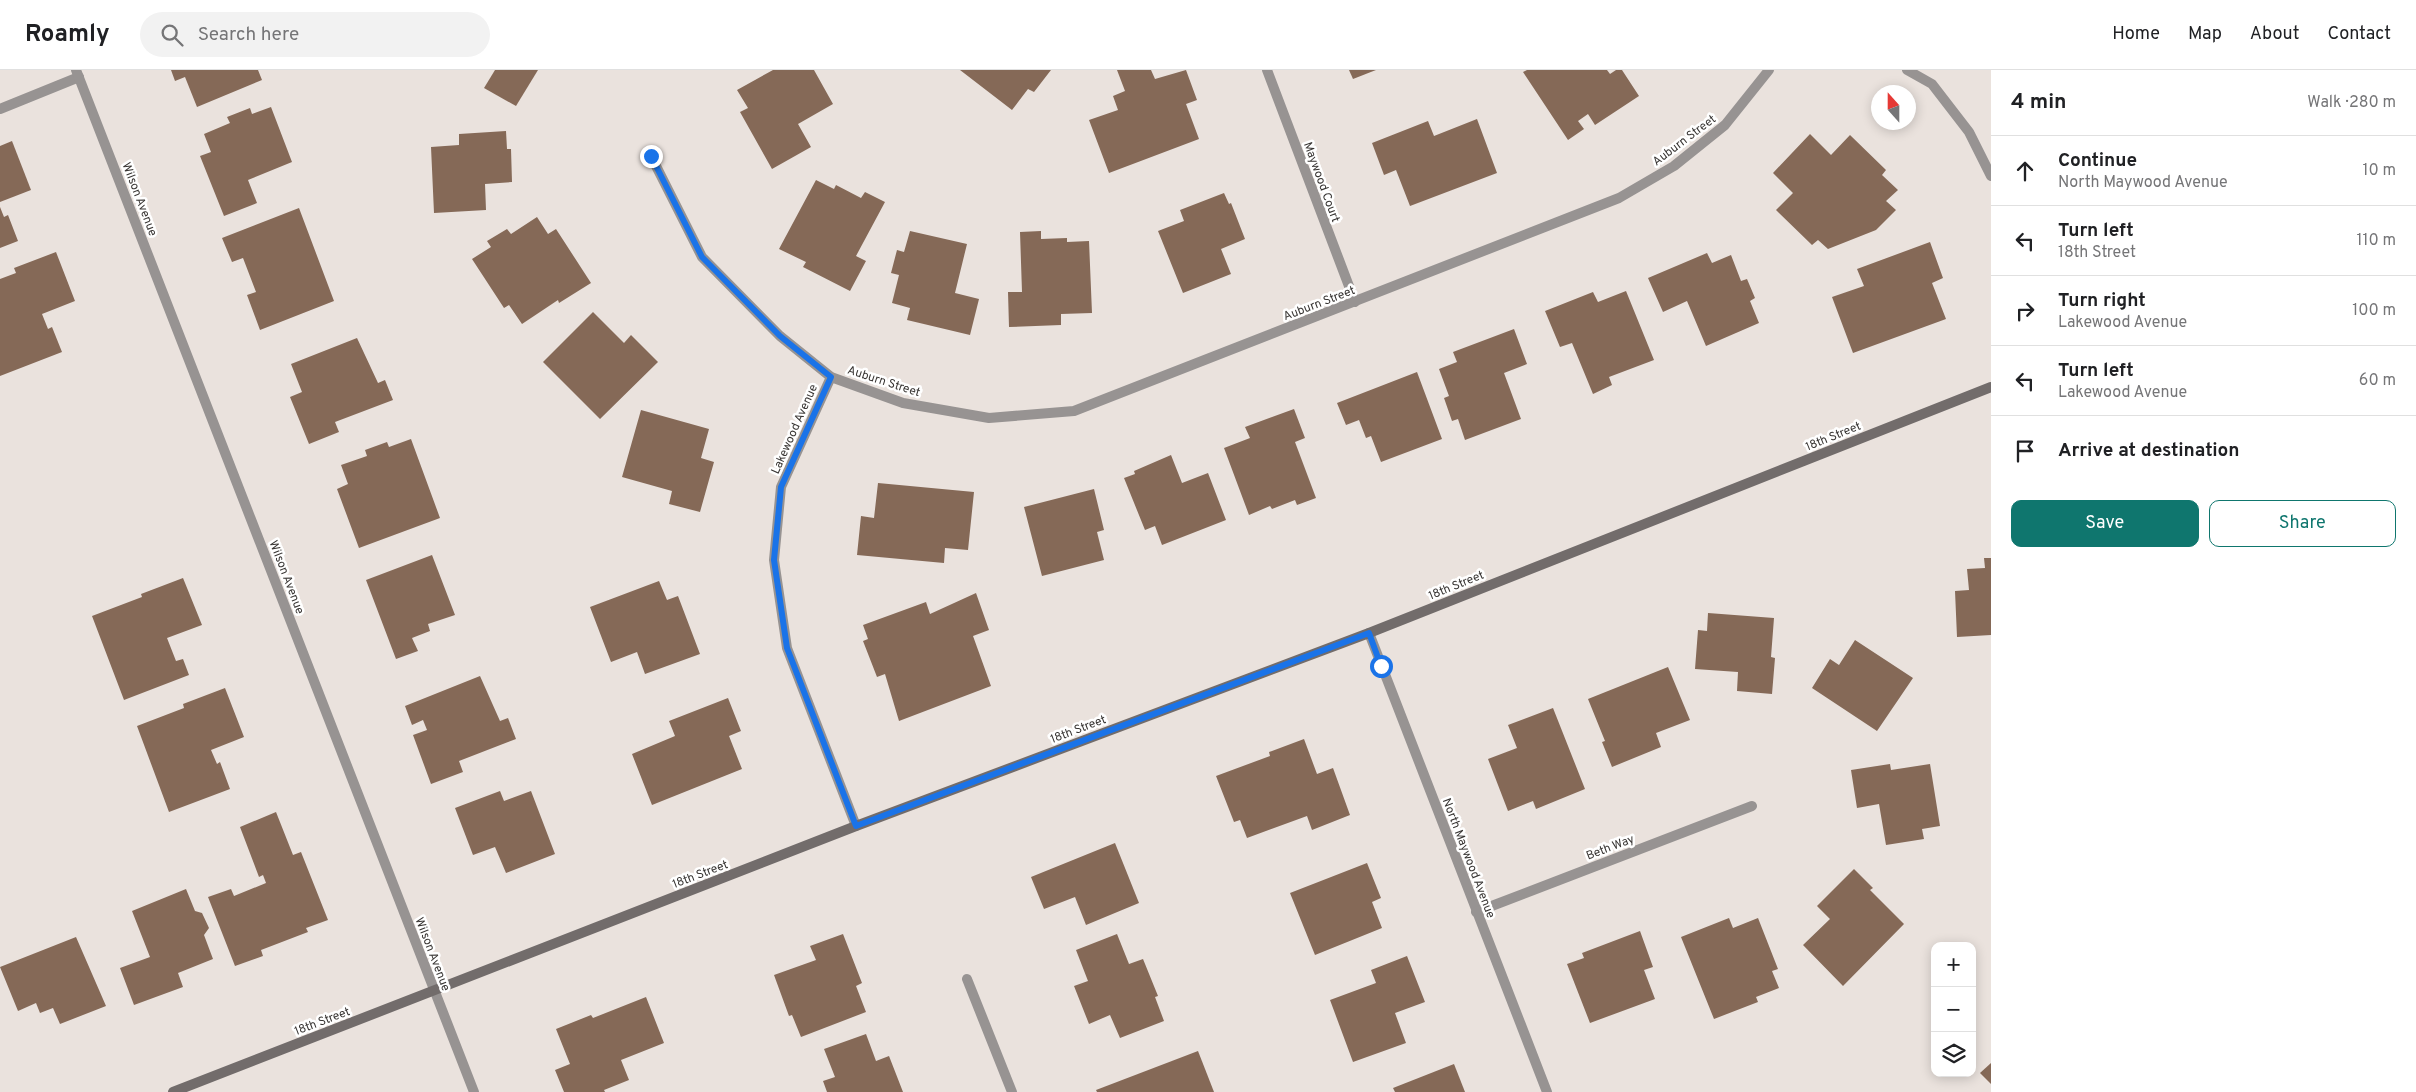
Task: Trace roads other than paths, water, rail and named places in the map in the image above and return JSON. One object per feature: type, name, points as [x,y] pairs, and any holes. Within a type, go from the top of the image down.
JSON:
[{"type":"main road","name":"18th Street","points":[[173,1092],[856,826],[1369,633],[1991,387]]},
{"type":"street","name":"Maywood Court","points":[[1267,70],[1354,302]]},
{"type":"street","name":"Auburn Street","points":[[831,377],[903,403],[989,418],[1074,411],[1619,198],[1674,166],[1725,125],[1769,70]]},
{"type":"street","points":[[1907,70],[1932,84],[1969,132],[1991,176]]},
{"type":"street","points":[[0,108],[78,74]]},
{"type":"street","name":"Wilson Avenue","points":[[78,74],[474,1092]]},
{"type":"street","name":"Lakewood Avenue","points":[[651,156],[702,257],[780,336],[831,377],[781,487],[774,560],[787,648],[856,826]]},
{"type":"street","name":"North Maywood Avenue","points":[[1369,633],[1547,1092]]},
{"type":"street","name":"Beth Way","points":[[1476,912],[1752,806]]},
{"type":"street","points":[[968,979],[1012,1092]]}]
